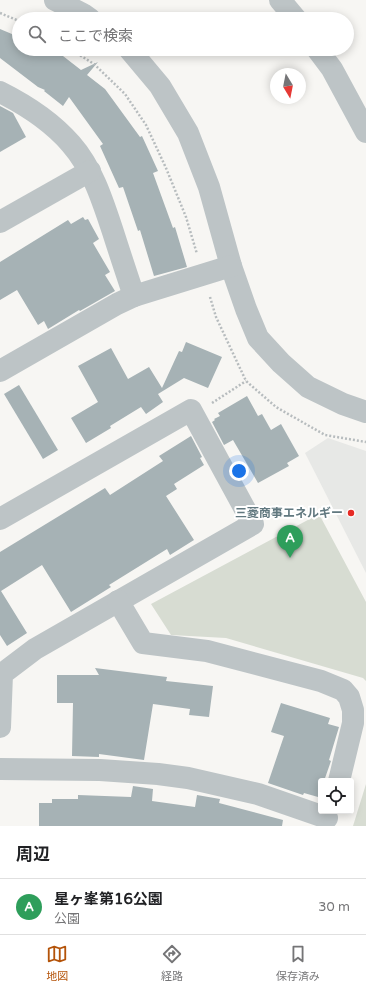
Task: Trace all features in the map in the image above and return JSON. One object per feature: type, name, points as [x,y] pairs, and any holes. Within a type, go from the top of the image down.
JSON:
[{"type":"street","points":[[55,0],[79,12]]},
{"type":"street","points":[[280,0],[290,12]]},
{"type":"street","points":[[135,56],[160,86],[188,133],[209,187],[231,266],[258,338],[281,363],[308,387],[343,404],[366,412]]},
{"type":"street","points":[[322,56],[332,69],[366,132]]},
{"type":"street","points":[[0,92],[14,99],[46,120],[72,144],[90,171],[103,201],[134,296]]},
{"type":"street","points":[[0,222],[90,171]]},
{"type":"street","points":[[0,371],[117,304],[134,296],[231,266]]},
{"type":"street","points":[[0,520],[191,410],[253,524],[35,649],[2,674],[0,727]]},
{"type":"street","points":[[118,602],[143,643],[207,651],[321,681],[343,690],[349,697],[353,710],[353,724],[340,778]]},
{"type":"street","points":[[0,769],[100,770],[158,774],[188,778],[258,794],[326,818]]},
{"type":"path","points":[[0,13],[12,18]]},
{"type":"path","points":[[193,414],[246,381]]},
{"type":"shaded area","name":"三菱商事エネルギー","points":[[328,438],[366,451],[366,573],[305,453]]},
{"type":"shaded area","points":[[319,514],[366,602],[366,681],[363,678],[226,638],[171,635],[151,604]]},
{"type":"shaded area","points":[[366,784],[366,826],[353,826]]},
{"type":"building","points":[[0,29],[12,34],[12,56],[63,56],[81,70],[98,62],[87,75],[105,89],[140,137],[142,136],[158,171],[153,173],[173,228],[175,227],[187,267],[154,276],[140,230],[138,231],[123,187],[119,188],[100,146],[103,144],[69,97],[63,106],[44,91],[45,90],[38,87],[0,58]]},
{"type":"building","points":[[0,106],[13,113],[26,137],[0,152]]},
{"type":"building","points":[[83,217],[85,220],[88,219],[99,239],[93,243],[110,272],[105,275],[115,291],[80,311],[79,310],[48,329],[44,321],[38,325],[17,290],[0,300],[0,262],[68,220],[71,224]]},
{"type":"building","points":[[186,342],[222,357],[208,388],[184,378],[158,394],[163,402],[146,414],[141,407],[86,443],[71,418],[98,402],[78,366],[111,348],[128,379],[149,367],[162,388],[179,351],[182,352]]},
{"type":"building","points":[[19,385],[58,450],[43,459],[4,394]]},
{"type":"building","points":[[247,396],[258,416],[262,414],[271,430],[281,424],[299,456],[287,463],[289,466],[258,483],[233,440],[224,445],[212,422],[220,416],[218,413]]},
{"type":"building","points":[[191,436],[202,457],[200,458],[204,465],[174,484],[177,489],[166,496],[194,540],[170,555],[167,549],[109,585],[111,587],[71,612],[42,565],[1,591],[27,633],[7,646],[0,635],[0,552],[105,488],[110,495],[163,461],[159,456]]},
{"type":"building","points":[[95,668],[167,677],[166,681],[213,686],[209,717],[189,715],[190,709],[153,704],[144,760],[99,754],[99,757],[72,756],[73,703],[57,703],[57,675],[99,675]]},
{"type":"building","points":[[281,703],[330,718],[328,724],[339,727],[329,760],[331,761],[325,778],[318,778],[318,797],[304,793],[303,795],[268,783],[284,736],[271,732]]},
{"type":"building","points":[[133,786],[153,789],[152,801],[195,807],[197,795],[220,799],[219,803],[283,820],[282,826],[39,826],[39,803],[52,803],[52,799],[78,799],[78,795],[131,797]]},
{"type":"place","name":"三菱商事エネルギー","points":[[351,513]]},
{"type":"place","name":"星ヶ峯第16公園","points":[[290,558]]}]
